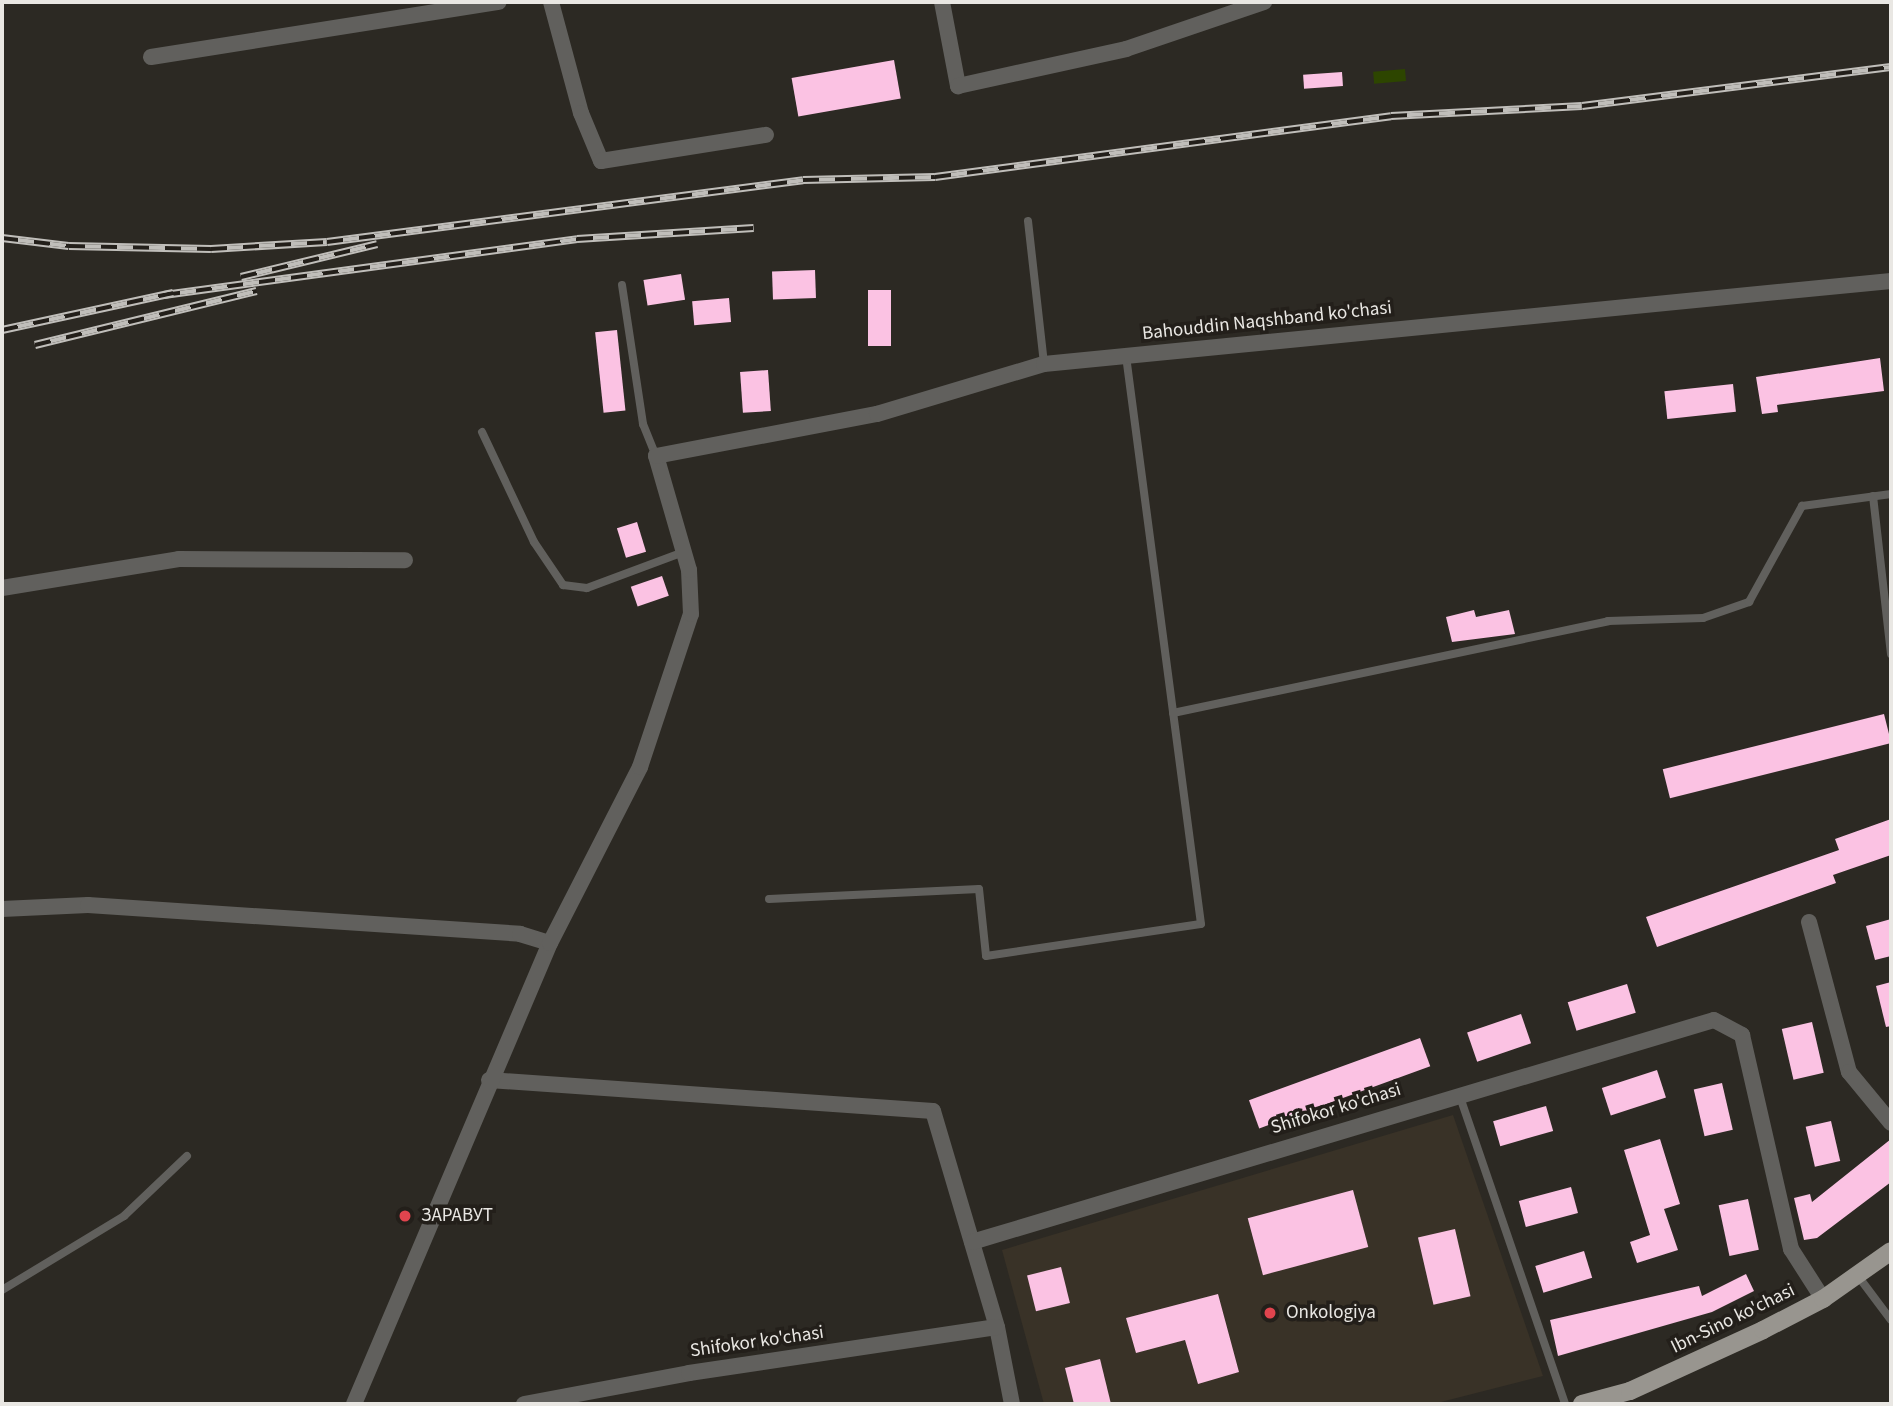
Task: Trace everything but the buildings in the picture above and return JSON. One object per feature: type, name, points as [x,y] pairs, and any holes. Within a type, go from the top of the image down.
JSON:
[{"type":"main road","name":"Ibn-Sino ko'chasi","points":[[1582,1404],[1632,1398],[1823,1300],[1891,1251]]},
{"type":"street","points":[[151,57],[499,2]]},
{"type":"street","points":[[551,2],[581,113],[601,161],[765,135]]},
{"type":"street","points":[[942,2],[958,86],[1126,49],[1264,2]]},
{"type":"street","name":"Bahouddin Naqshband ko'chasi","points":[[656,456],[877,414],[1044,364],[1891,281]]},
{"type":"street","points":[[354,1404],[489,1080],[550,943],[640,767],[691,614],[684,552],[656,456]]},
{"type":"street","points":[[2,589],[179,559],[405,560]]},
{"type":"street","points":[[2,909],[88,905],[520,934],[550,943]]},
{"type":"street","points":[[1809,922],[1850,1072],[1891,1123]]},
{"type":"street","name":"Shifokor ko'chasi","points":[[972,1242],[1459,1094],[1714,1020],[1742,1035],[1791,1249],[1823,1300]]},
{"type":"street","points":[[489,1080],[933,1111],[997,1327],[1012,1404]]},
{"type":"street","name":"Shifokor ko'chasi","points":[[524,1404],[689,1373],[997,1327]]},
{"type":"lane","points":[[1028,221],[1044,364]]},
{"type":"lane","points":[[622,285],[643,425],[656,456]]},
{"type":"lane","points":[[769,899],[979,888],[986,956],[1201,923],[1126,356]]},
{"type":"lane","points":[[482,432],[534,542],[563,585],[587,588],[684,552]]},
{"type":"lane","points":[[1173,713],[1608,621],[1703,618],[1749,602],[1802,506],[1891,494]]},
{"type":"lane","points":[[1873,496],[1891,654]]},
{"type":"lane","points":[[1459,1094],[1565,1404]]},
{"type":"lane","points":[[2,1290],[124,1216],[187,1156]]},
{"type":"lane","points":[[1858,1276],[1891,1320]]},
{"type":"shaded area","name":"Onkologiya","points":[[1453,1115],[1543,1376],[1433,1404],[1044,1404],[1002,1250]]},
{"type":"green space","points":[[1405,69],[1406,81],[1374,84],[1373,72]]},
{"type":"railway","points":[[2,238],[69,246],[211,249],[327,242],[803,180],[935,177],[1391,116],[1582,106],[1891,67]]},
{"type":"railway","points":[[164,295],[577,239],[754,228]]},
{"type":"railway","points":[[241,277],[377,244]]},
{"type":"railway","points":[[35,345],[257,291]]},
{"type":"railway","points":[[2,330],[173,293]]},
{"type":"place","name":"ЗАРАВУТ","points":[[405,1216]]},
{"type":"place","name":"Onkologiya","points":[[1270,1313]]}]
